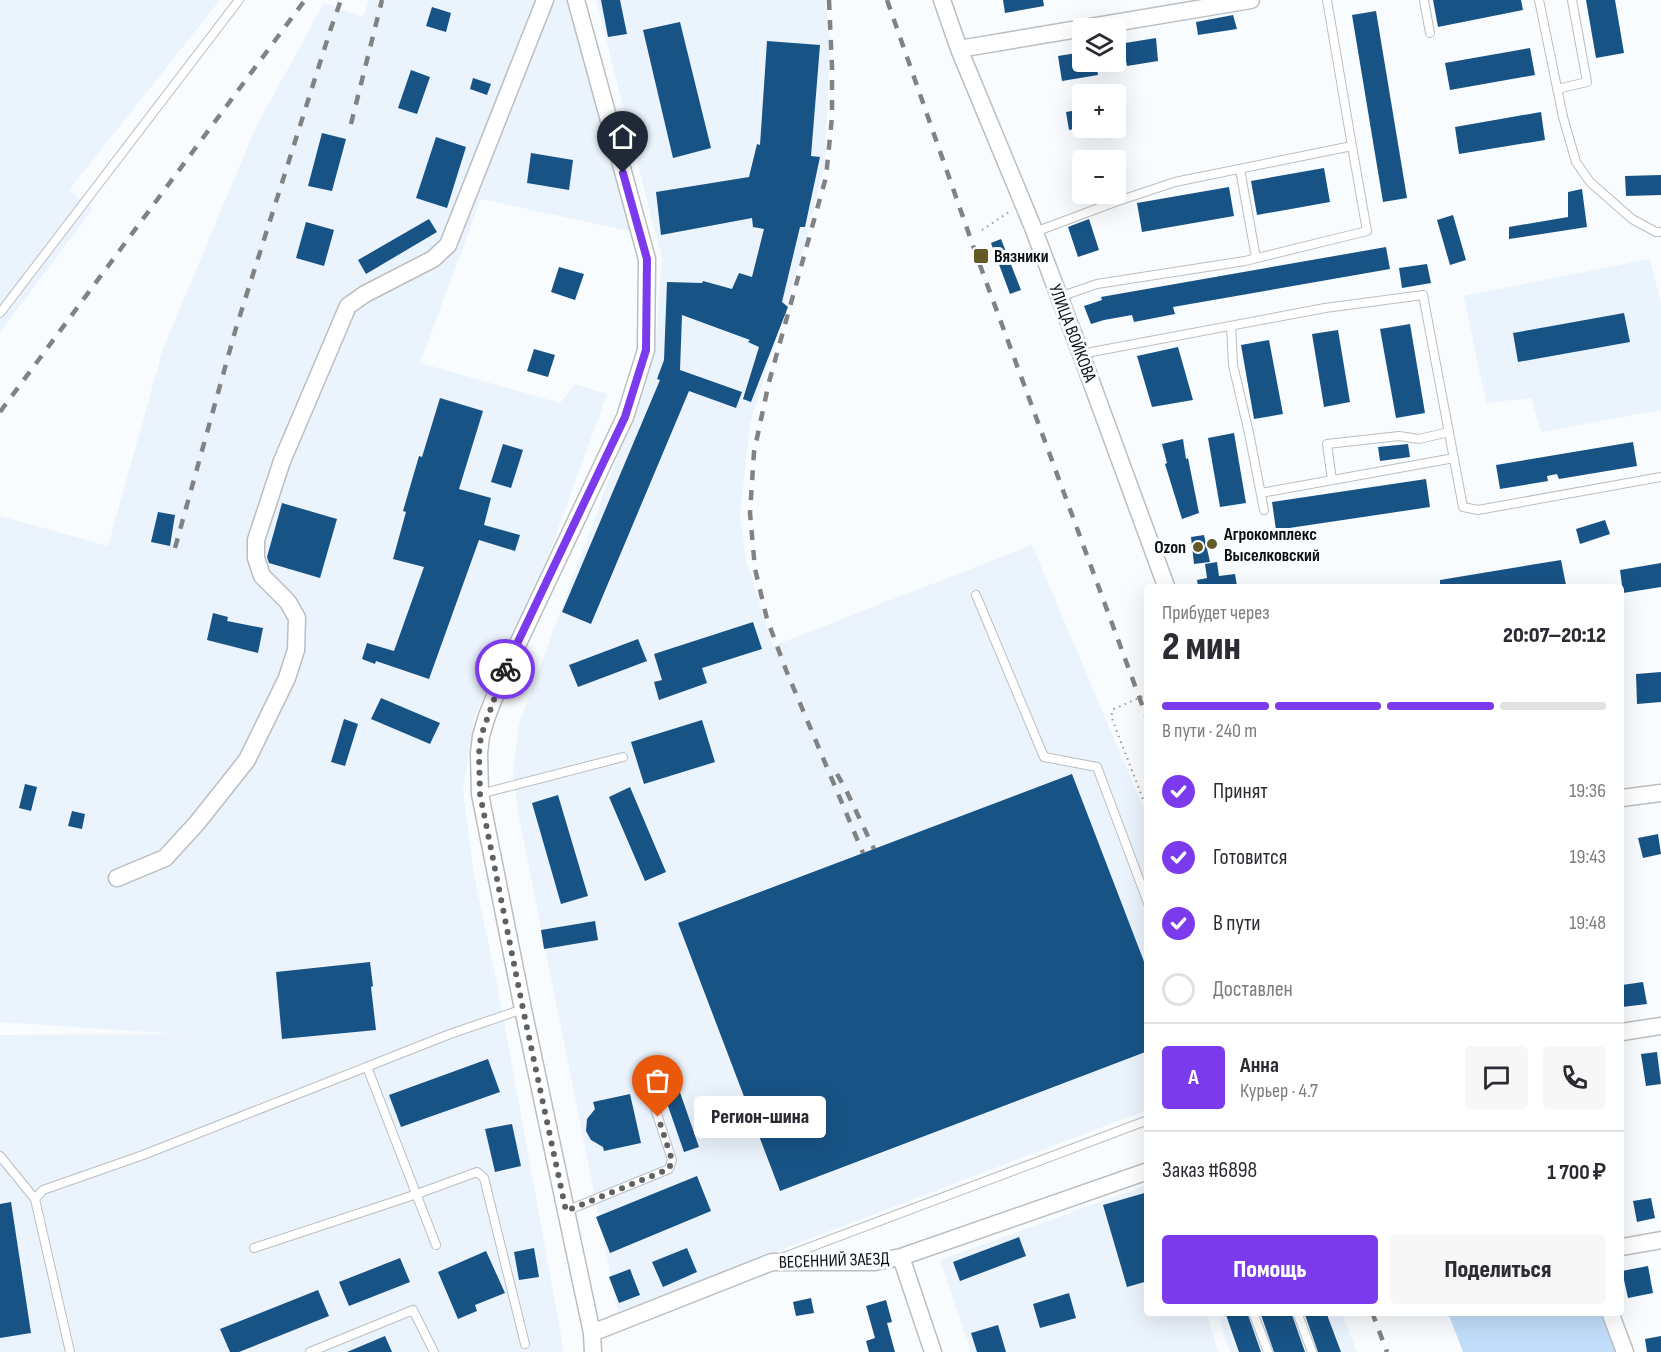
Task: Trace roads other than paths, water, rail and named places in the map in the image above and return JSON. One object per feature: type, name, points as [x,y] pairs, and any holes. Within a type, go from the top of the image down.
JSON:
[{"type":"street","points":[[117,879],[165,858],[197,823],[247,760],[287,678],[296,650],[297,618],[288,602],[262,576],[256,558],[256,540],[282,461],[348,306],[365,294],[433,259],[448,245],[545,0]]},
{"type":"street","points":[[576,0],[647,259],[646,350],[625,417],[505,671],[487,716],[479,753],[480,794],[592,1333],[593,1352]]},
{"type":"street","name":"УЛИЦА ВОЙКОВА","points":[[942,0],[959,49],[1032,225],[1082,354],[1165,584]]},
{"type":"street","points":[[959,49],[1251,0]]},
{"type":"street","points":[[1624,798],[1661,793]]},
{"type":"street","points":[[1624,1032],[1661,1026]]},
{"type":"street","name":"ВЕСЕННИЙ ЗАЕЗД","points":[[592,1333],[772,1262],[876,1262],[901,1257],[1144,1172]]},
{"type":"street","points":[[1624,1247],[1661,1240]]},
{"type":"street","points":[[901,1257],[933,1352]]},
{"type":"street","points":[[1612,1316],[1625,1352]]},
{"type":"lane","points":[[0,313],[239,0]]},
{"type":"lane","points":[[1059,297],[1097,284],[1256,258],[1367,231],[1327,0]]},
{"type":"lane","points":[[1424,0],[1430,33]]},
{"type":"lane","points":[[1539,0],[1563,117],[1576,162],[1590,182],[1632,219],[1656,232],[1661,232]]},
{"type":"lane","points":[[1557,89],[1587,82],[1572,0]]},
{"type":"lane","points":[[1032,225],[1174,182],[1352,147]]},
{"type":"lane","points":[[1240,169],[1256,258]]},
{"type":"lane","points":[[1082,354],[1325,309],[1423,295],[1463,507],[1478,510],[1661,477]]},
{"type":"lane","points":[[1231,326],[1233,365],[1264,510]]},
{"type":"lane","points":[[1332,480],[1327,444],[1399,436],[1419,439],[1449,432]]},
{"type":"lane","points":[[1260,493],[1454,458]]},
{"type":"lane","points":[[976,595],[1044,757],[1097,767],[1144,892]]},
{"type":"lane","points":[[480,794],[622,757]]},
{"type":"lane","points":[[35,1199],[42,1190],[143,1155],[450,1034],[523,1009]]},
{"type":"lane","points":[[367,1067],[436,1245]]},
{"type":"lane","points":[[566,1211],[669,1169],[672,1160],[651,1096]]},
{"type":"lane","points":[[772,1262],[1144,1122]]},
{"type":"lane","points":[[0,1156],[35,1199],[70,1352]]},
{"type":"lane","points":[[0,1172],[11,1169]]},
{"type":"lane","points":[[254,1248],[477,1172],[484,1178],[525,1344]]},
{"type":"lane","points":[[310,1352],[413,1310],[434,1352]]},
{"type":"lane","points":[[1254,1316],[1268,1352]]},
{"type":"lane","points":[[1298,1316],[1312,1352]]},
{"type":"railway","points":[[0,412],[305,0]]},
{"type":"railway","points":[[175,548],[236,328],[341,0]]},
{"type":"railway","points":[[351,124],[382,0]]},
{"type":"railway","points":[[829,0],[832,117],[826,177],[769,382],[754,452],[750,513],[755,569],[767,619],[863,853]]},
{"type":"railway","points":[[887,0],[977,257],[1144,710]]},
{"type":"railway","points":[[837,774],[874,849]]},
{"type":"railway","points":[[1374,1316],[1387,1352]]},
{"type":"place","name":"Вязники","points":[[981,256]]},
{"type":"place","name":"Агрокомплекс Выселковский","points":[[1212,544]]},
{"type":"place","name":"Ozon","points":[[1198,547]]},
{"type":"place","name":"Регион-шина","points":[[658,1117]]}]
